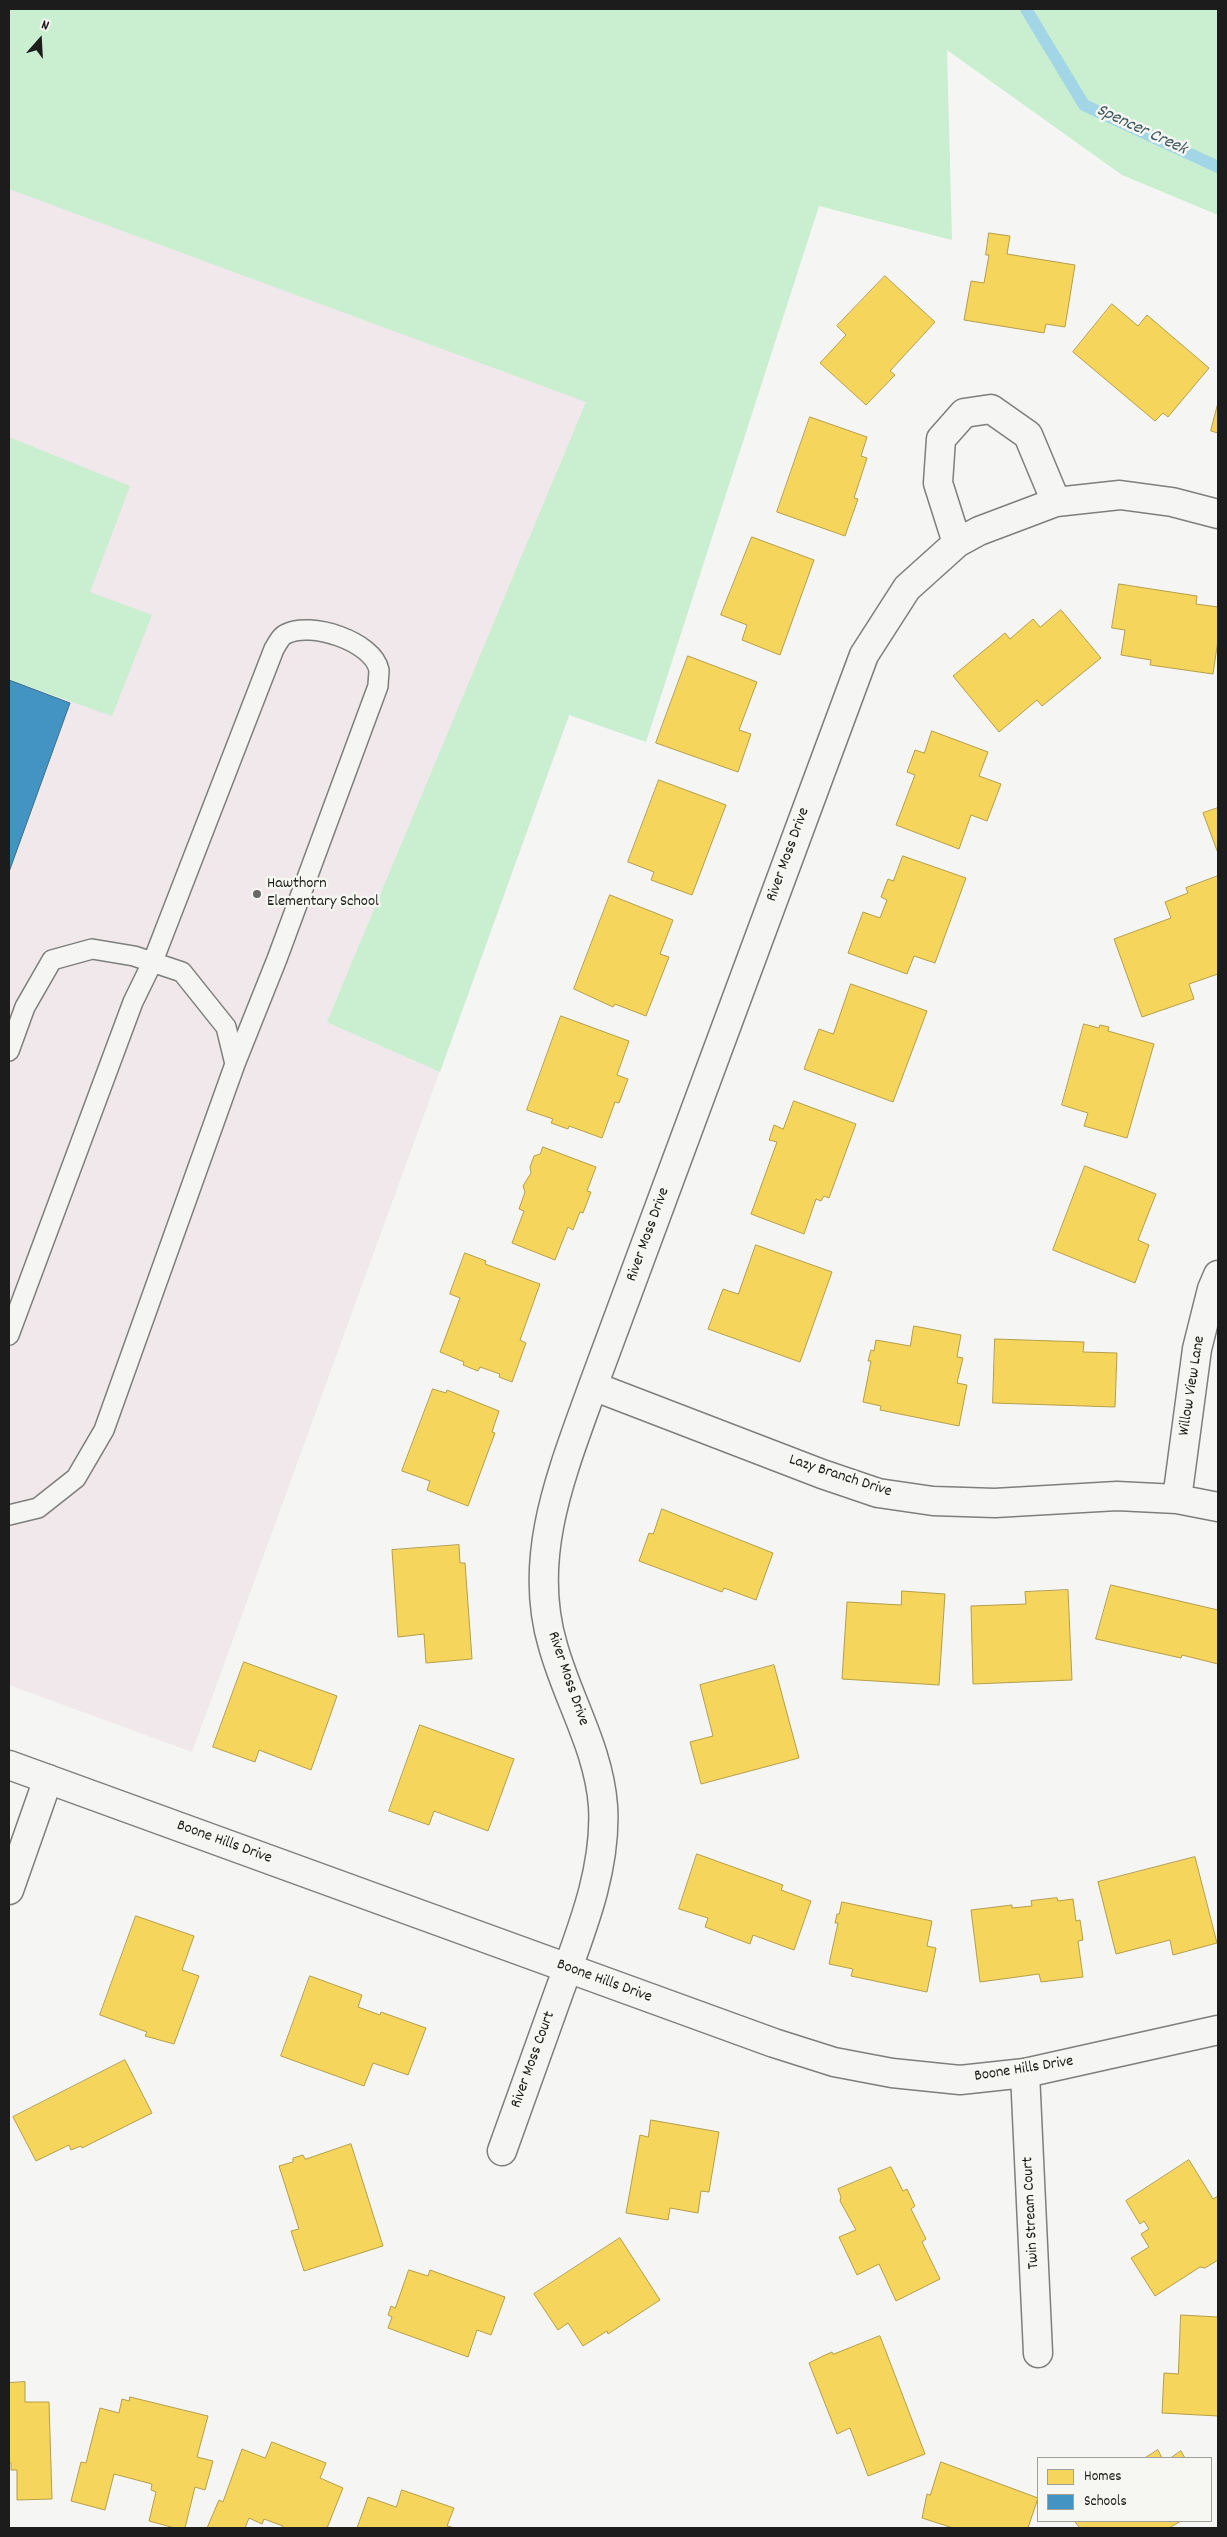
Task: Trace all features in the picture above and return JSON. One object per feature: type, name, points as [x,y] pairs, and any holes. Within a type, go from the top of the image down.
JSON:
[{"type":"street","points":[[956,543],[938,483],[941,440],[964,412],[991,409],[1028,435],[1056,502]]},
{"type":"street","name":"River Moss Drive","points":[[567,1968],[592,1894],[601,1847],[603,1807],[597,1764],[552,1646],[543,1593],[546,1529],[559,1481],[593,1386],[864,655],[907,588],[956,543],[1056,502],[1120,495],[1172,502],[1218,514]]},
{"type":"street","name":"Willow View Lane","points":[[1177,1499],[1197,1349],[1212,1289],[1218,1275]]},
{"type":"street","name":"Lazy Branch Drive","points":[[593,1386],[822,1474],[878,1492],[933,1501],[995,1503],[1117,1496],[1177,1499],[1218,1507]]},
{"type":"street","name":"Boone Hills Drive","points":[[9,1765],[774,2043],[834,2062],[892,2073],[960,2080],[1025,2073],[1218,2030]]},
{"type":"street","points":[[9,1890],[48,1779]]},
{"type":"street","name":"River Moss Court","points":[[502,2151],[567,1968]]},
{"type":"street","name":"Twin Stream Court","points":[[1025,2073],[1038,2353]]},
{"type":"lane","points":[[9,1335],[133,1002],[153,961],[274,648],[285,634],[309,629],[344,638],[366,651],[379,669],[378,686],[277,959],[235,1064],[104,1430],[76,1478],[38,1508],[9,1515]]},
{"type":"lane","points":[[9,1052],[25,1007],[52,960],[92,949],[153,961],[182,972],[226,1027],[235,1064]]},
{"type":"shaded area","name":"Hawthorn Elementary School","points":[[9,9],[696,367],[192,1752],[9,1685]]},
{"type":"green space","points":[[9,9],[1218,9],[1218,215],[1122,175],[947,50],[952,240],[819,206],[646,742],[569,715],[440,1072],[327,1022],[586,402],[9,189]]},
{"type":"green space","points":[[9,437],[130,486],[90,592],[152,615],[112,716],[9,680]]},
{"type":"building: Homes","points":[[989,233],[1010,236],[1007,254],[1075,265],[1065,327],[1046,324],[1044,333],[964,320],[971,281],[984,283],[989,255],[986,255]]},
{"type":"building: Homes","points":[[885,276],[935,322],[890,371],[895,375],[866,405],[820,363],[846,335],[837,326]]},
{"type":"building: Homes","points":[[1112,304],[1138,326],[1147,315],[1209,368],[1168,417],[1163,413],[1155,421],[1073,352]]},
{"type":"building: Homes","points":[[1218,403],[1218,433],[1211,431]]},
{"type":"building: Homes","points":[[810,417],[867,437],[861,456],[867,458],[854,498],[858,499],[845,536],[777,512]]},
{"type":"building: Homes","points":[[752,537],[814,560],[780,655],[742,640],[747,625],[721,615]]},
{"type":"building: Homes","points":[[1119,584],[1197,596],[1196,604],[1218,607],[1218,640],[1213,674],[1150,665],[1151,660],[1121,655],[1125,630],[1112,628]]},
{"type":"building: Homes","points":[[1061,610],[1101,658],[1042,706],[1037,700],[999,732],[953,676],[1005,633],[1010,639],[1033,619],[1040,627]]},
{"type":"building: Homes","points":[[688,656],[757,682],[739,730],[751,734],[738,772],[656,743]]},
{"type":"building: Homes","points":[[932,731],[988,752],[979,776],[1001,784],[987,821],[971,815],[959,849],[896,825],[915,775],[907,772],[915,750],[924,753]]},
{"type":"building: Homes","points":[[659,780],[726,805],[692,895],[651,880],[654,872],[628,862]]},
{"type":"building: Homes","points":[[1218,808],[1218,853],[1203,813]]},
{"type":"building: Homes","points":[[903,856],[966,878],[935,963],[914,956],[907,974],[848,953],[863,912],[880,918],[887,900],[881,897],[888,879],[893,881]]},
{"type":"building: Homes","points":[[1218,876],[1218,974],[1189,984],[1194,999],[1142,1017],[1114,939],[1171,918],[1165,902],[1188,893],[1186,888]]},
{"type":"building: Homes","points":[[610,895],[673,920],[660,954],[669,957],[646,1016],[615,1004],[613,1007],[574,989]]},
{"type":"building: Homes","points":[[851,984],[927,1011],[893,1102],[804,1069],[819,1029],[833,1034]]},
{"type":"building: Homes","points":[[561,1016],[629,1041],[617,1075],[628,1079],[619,1103],[615,1102],[602,1138],[569,1126],[568,1129],[551,1123],[553,1119],[527,1110]]},
{"type":"building: Homes","points":[[1084,1024],[1099,1028],[1100,1025],[1109,1027],[1108,1031],[1154,1044],[1127,1138],[1084,1126],[1088,1113],[1062,1105]]},
{"type":"building: Homes","points":[[794,1101],[856,1124],[829,1198],[824,1196],[821,1201],[816,1199],[804,1234],[751,1214],[777,1142],[769,1140],[774,1125],[783,1129]]},
{"type":"building: Homes","points":[[543,1147],[596,1167],[587,1191],[591,1192],[583,1213],[580,1212],[573,1230],[568,1227],[555,1260],[512,1243],[524,1211],[519,1209],[525,1192],[523,1186],[531,1173],[530,1167],[534,1156],[540,1154]]},
{"type":"building: Homes","points":[[1085,1166],[1156,1194],[1138,1240],[1149,1245],[1135,1283],[1053,1250]]},
{"type":"building: Homes","points":[[756,1245],[832,1272],[800,1362],[708,1329],[723,1289],[738,1294]]},
{"type":"building: Homes","points":[[465,1253],[486,1261],[485,1264],[540,1284],[520,1340],[526,1343],[512,1382],[499,1377],[500,1374],[480,1367],[478,1371],[463,1365],[464,1362],[440,1352],[460,1298],[450,1294]]},
{"type":"building: Homes","points":[[914,1326],[961,1335],[957,1357],[963,1358],[957,1383],[967,1385],[959,1426],[880,1410],[881,1406],[863,1402],[871,1361],[868,1361],[871,1350],[874,1351],[876,1340],[910,1346]]},
{"type":"building: Homes","points":[[995,1339],[1084,1342],[1083,1352],[1117,1353],[1115,1407],[993,1403]]},
{"type":"building: Homes","points":[[433,1389],[446,1393],[447,1390],[499,1411],[492,1432],[495,1433],[468,1506],[427,1490],[430,1481],[402,1471]]},
{"type":"building: Homes","points":[[662,1509],[773,1553],[756,1600],[724,1588],[722,1592],[639,1561],[649,1533],[653,1534]]},
{"type":"building: Homes","points":[[459,1545],[460,1563],[465,1563],[472,1659],[426,1663],[424,1634],[398,1637],[392,1550]]},
{"type":"building: Homes","points":[[1111,1585],[1218,1610],[1218,1664],[1182,1655],[1181,1658],[1096,1639]]},
{"type":"building: Homes","points":[[1068,1590],[1072,1680],[973,1684],[971,1606],[1026,1604],[1025,1592]]},
{"type":"building: Homes","points":[[902,1591],[945,1594],[939,1685],[842,1679],[847,1602],[901,1605]]},
{"type":"building: Homes","points":[[244,1662],[337,1696],[311,1770],[259,1750],[255,1762],[213,1747]]},
{"type":"building: Homes","points":[[774,1665],[799,1758],[701,1784],[690,1742],[713,1736],[700,1685]]},
{"type":"building: Homes","points":[[420,1725],[514,1759],[488,1831],[434,1811],[429,1825],[389,1811]]},
{"type":"building: Homes","points":[[697,1854],[783,1885],[781,1890],[811,1901],[794,1950],[753,1935],[750,1944],[705,1927],[708,1918],[679,1909]]},
{"type":"building: Homes","points":[[1195,1857],[1217,1943],[1173,1955],[1170,1940],[1116,1954],[1098,1882]]},
{"type":"building: Homes","points":[[1057,1898],[1058,1901],[1073,1899],[1076,1921],[1080,1920],[1083,1940],[1078,1941],[1083,1977],[1041,1982],[1039,1974],[980,1982],[971,1910],[1012,1905],[1012,1908],[1032,1906],[1031,1901]]},
{"type":"building: Homes","points":[[842,1902],[932,1921],[927,1946],[936,1948],[927,1992],[851,1976],[853,1969],[829,1964],[838,1923],[835,1923]]},
{"type":"building: Homes","points":[[136,1916],[194,1936],[182,1970],[199,1976],[174,2044],[145,2036],[147,2032],[100,2015]]},
{"type":"building: Homes","points":[[310,1976],[362,1995],[358,2007],[380,2015],[381,2012],[426,2028],[408,2075],[373,2063],[364,2086],[281,2056]]},
{"type":"building: Homes","points":[[125,2060],[152,2113],[82,2148],[81,2146],[71,2150],[69,2145],[36,2161],[13,2117]]},
{"type":"building: Homes","points":[[651,2120],[719,2132],[709,2192],[701,2191],[698,2213],[670,2208],[668,2220],[626,2213],[640,2135],[648,2137]]},
{"type":"building: Homes","points":[[351,2144],[383,2246],[304,2271],[291,2231],[299,2229],[279,2166],[293,2162],[293,2158],[303,2155],[305,2159]]},
{"type":"building: Homes","points":[[1189,2160],[1213,2199],[1218,2196],[1218,2260],[1205,2268],[1200,2267],[1155,2296],[1131,2258],[1149,2247],[1141,2234],[1149,2229],[1144,2221],[1140,2224],[1126,2201]]},
{"type":"building: Homes","points":[[891,2167],[903,2191],[907,2189],[915,2206],[911,2209],[926,2239],[922,2242],[940,2279],[896,2301],[879,2264],[857,2275],[839,2237],[856,2230],[840,2201],[841,2197],[838,2189]]},
{"type":"building: Homes","points":[[620,2238],[660,2300],[608,2334],[607,2331],[583,2346],[568,2323],[558,2330],[534,2294]]},
{"type":"building: Homes","points":[[409,2270],[428,2276],[430,2270],[505,2297],[491,2335],[477,2330],[468,2357],[388,2328],[392,2317],[388,2315],[391,2306],[395,2308]]},
{"type":"building: Homes","points":[[1181,2315],[1218,2317],[1218,2416],[1162,2413],[1164,2373],[1178,2374]]},
{"type":"building: Homes","points":[[880,2336],[925,2454],[868,2476],[850,2428],[837,2434],[809,2363],[832,2352],[833,2354]]},
{"type":"building: Homes","points":[[25,2382],[25,2402],[49,2402],[52,2499],[17,2500],[17,2470],[11,2470],[11,2463],[9,2463],[9,2383]]},
{"type":"building: Homes","points":[[130,2397],[208,2416],[197,2457],[213,2461],[205,2490],[195,2487],[185,2528],[175,2528],[149,2521],[156,2492],[151,2490],[152,2484],[114,2474],[105,2510],[71,2501],[81,2462],[86,2463],[100,2408],[119,2413],[122,2399],[129,2401]]},
{"type":"building: Homes","points":[[272,2442],[326,2463],[320,2478],[343,2488],[327,2528],[282,2528],[283,2526],[264,2519],[262,2524],[249,2518],[245,2528],[207,2528],[219,2500],[223,2502],[242,2449],[265,2458]]},
{"type":"building: Homes","points":[[1158,2450],[1162,2457],[1147,2457]]},
{"type":"building: Homes","points":[[1181,2451],[1184,2457],[1172,2457]]},
{"type":"building: Homes","points":[[941,2462],[1037,2498],[1037,2501],[1028,2528],[953,2528],[922,2518],[927,2494],[930,2495]]},
{"type":"building: Homes","points":[[402,2490],[454,2508],[447,2526],[455,2528],[357,2528],[368,2497],[396,2507]]},
{"type":"building: Homes","points":[[1076,2522],[1179,2522],[1169,2528],[1080,2528]]},
{"type":"building: Schools","points":[[9,680],[70,703],[9,872]]},
{"type":"waterway","name":"Spencer Creek","points":[[1026,9],[1084,105],[1218,167]]},
{"type":"place","name":"Hawthorn Elementary School","points":[[257,894]]}]
